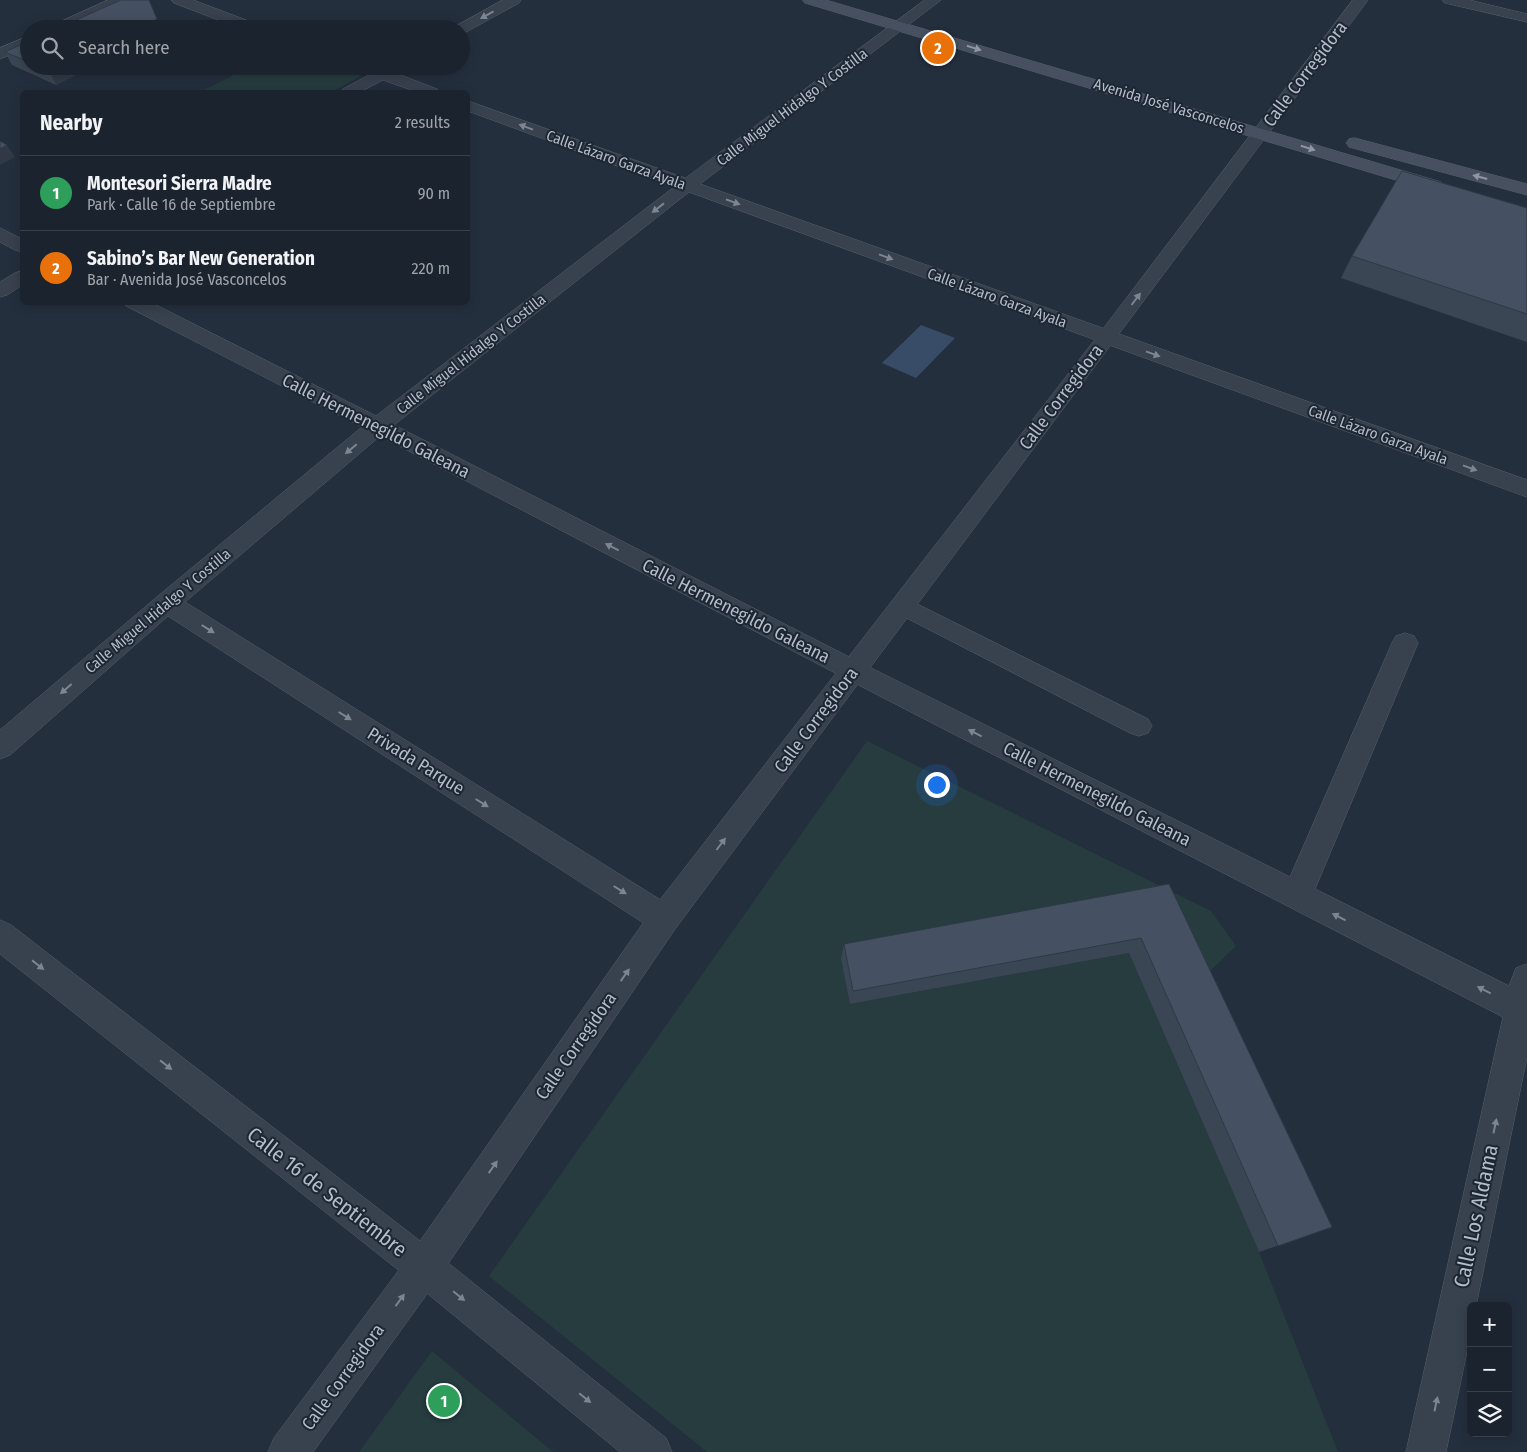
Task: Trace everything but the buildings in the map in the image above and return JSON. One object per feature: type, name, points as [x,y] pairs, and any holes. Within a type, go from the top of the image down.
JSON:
[{"type":"main road","name":"Avenida José Vasconcelos","points":[[810,0],[907,22],[1110,73]]},
{"type":"main road","name":"Avenida José Vasconcelos","points":[[851,0],[907,22],[1266,126],[1452,191]]},
{"type":"main road","name":"Avenida José Vasconcelos","points":[[1252,113],[1266,126],[1288,124]]},
{"type":"main road","points":[[1340,139],[1527,190]]},
{"type":"street","points":[[76,20],[120,0]]},
{"type":"street","points":[[179,0],[233,20]]},
{"type":"street","points":[[470,25],[514,0]]},
{"type":"street","name":"Calle Miguel Hidalgo Y Costilla","points":[[0,747],[167,603],[378,426],[687,185],[934,0]]},
{"type":"street","name":"Calle Corregidora","points":[[288,1452],[424,1267],[664,919],[1107,338],[1361,0]]},
{"type":"street","points":[[1450,0],[1527,18]]},
{"type":"street","points":[[0,54],[20,45]]},
{"type":"street","points":[[354,90],[380,75]]},
{"type":"street","points":[[385,75],[426,90]]},
{"type":"street","name":"Calle Lázaro Garza Ayala","points":[[470,107],[1527,488]]},
{"type":"street","points":[[0,234],[20,245]]},
{"type":"street","points":[[0,290],[20,278]]},
{"type":"street","name":"Calle Hermenegildo Galeana","points":[[139,305],[1298,896],[1525,1000]]},
{"type":"street","name":"Privada Parque","points":[[167,603],[664,919]]},
{"type":"street","points":[[1298,896],[1405,644]]},
{"type":"street","name":"Calle 16 de Septiembre","points":[[0,935],[424,1267],[652,1452]]},
{"type":"street","name":"Calle Los Aldama","points":[[1426,1452],[1525,1000]]},
{"type":"lane","points":[[903,606],[1139,726]]},
{"type":"green space","points":[[234,75],[361,76],[335,90],[204,90]]},
{"type":"green space","points":[[867,741],[1211,911],[1236,946],[1208,973],[1157,900],[841,959],[850,1004],[1129,953],[1259,1252],[1338,1452],[707,1452],[489,1276]]},
{"type":"green space","points":[[432,1351],[553,1452],[359,1452]]},
{"type":"water","points":[[921,325],[955,338],[916,378],[882,363]]},
{"type":"place","name":"Sabino’s Bar New Generation","points":[[938,48]]},
{"type":"place","name":"Montesori Sierra Madre","points":[[444,1401]]}]
